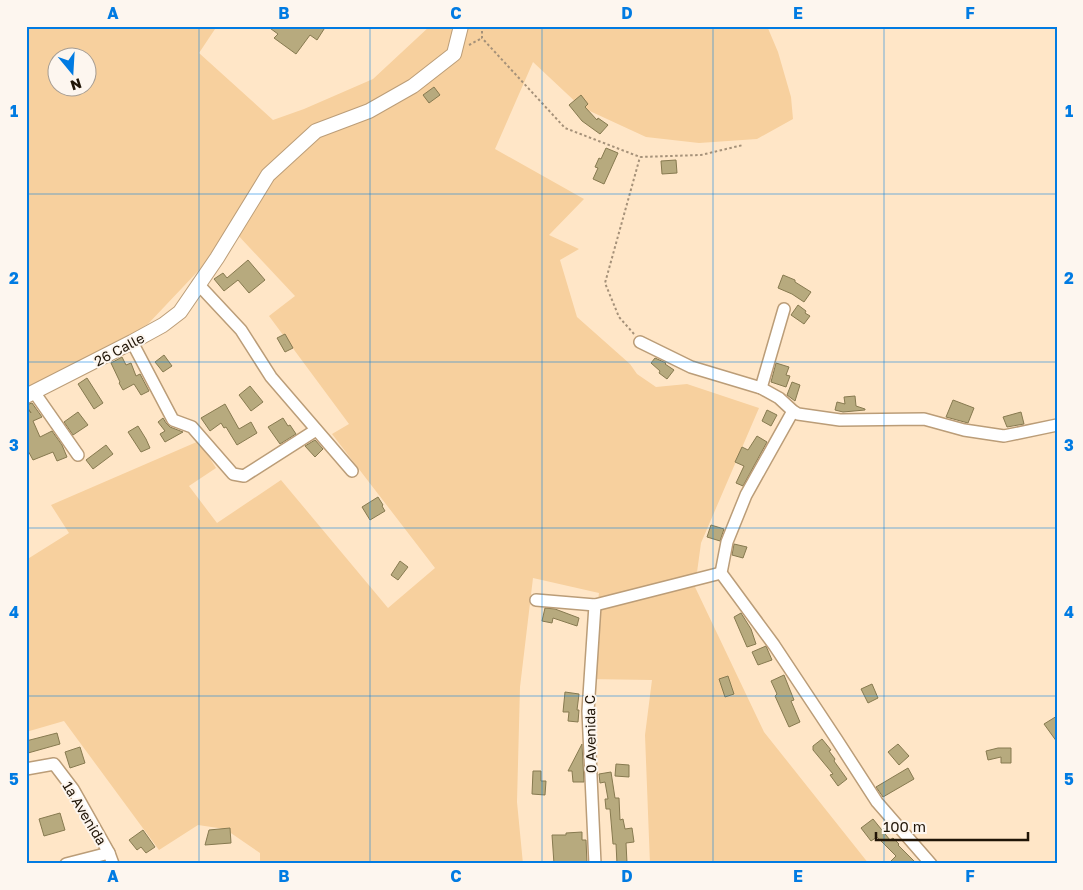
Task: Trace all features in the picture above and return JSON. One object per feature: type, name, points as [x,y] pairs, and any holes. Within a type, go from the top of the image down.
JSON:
[{"type":"street","name":"26 Calle","points":[[30,394],[132,342],[163,325],[180,312],[268,174],[316,131],[369,111],[413,86],[454,54],[461,26]]},
{"type":"street","points":[[198,284],[241,330],[271,377],[352,471]]},
{"type":"street","points":[[761,388],[784,309]]},
{"type":"street","points":[[132,342],[173,420],[192,427],[233,474],[244,476],[316,430]]},
{"type":"street","points":[[640,342],[691,367],[761,388],[779,398],[792,411],[798,414],[840,420],[924,419],[964,430],[1004,436],[1057,425]]},
{"type":"street","points":[[30,394],[78,455]]},
{"type":"street","points":[[792,411],[746,496],[726,542],[721,573],[779,653],[877,802],[931,864]]},
{"type":"street","points":[[536,600],[596,605],[721,573]]},
{"type":"street","name":"0 Avenida C","points":[[595,864],[588,711],[596,605]]},
{"type":"street","name":"1a Avenida","points":[[26,769],[54,764],[73,789],[111,859]]},
{"type":"street","points":[[66,864],[111,859]]},
{"type":"path","points":[[482,26],[482,38],[566,128],[640,157],[701,155],[743,145]]},
{"type":"path","points":[[640,157],[605,283],[619,317],[640,342]]},
{"type":"shaded area","points":[[26,26],[217,26],[199,53],[273,120],[304,109],[373,79],[430,26],[767,26],[778,52],[791,97],[793,119],[757,139],[699,143],[646,137],[581,107],[533,62],[495,149],[584,199],[549,235],[579,249],[560,260],[577,317],[630,364],[637,374],[656,387],[687,384],[759,408],[701,543],[695,587],[764,732],[869,864],[650,864],[645,735],[652,680],[587,679],[599,593],[533,578],[520,687],[517,802],[523,864],[260,864],[260,853],[225,829],[198,825],[159,850],[64,721],[26,732],[26,560],[69,533],[51,505],[199,441],[216,468],[189,486],[217,523],[281,480],[388,608],[435,568],[332,434],[349,424],[269,316],[295,296],[235,232],[148,324],[81,365],[26,392]]},
{"type":"building","points":[[267,26],[326,26],[317,40],[310,35],[296,54],[274,38],[278,34]]},
{"type":"building","points":[[434,87],[440,95],[429,103],[423,95]]},
{"type":"building","points":[[581,95],[588,104],[585,107],[597,120],[598,118],[608,125],[600,134],[582,121],[569,105]]},
{"type":"building","points":[[606,148],[618,153],[604,184],[593,179],[598,168],[595,167]]},
{"type":"building","points":[[676,160],[677,173],[662,174],[661,161]]},
{"type":"building","points":[[248,260],[265,280],[249,293],[238,280],[224,291],[214,279],[223,273],[227,278]]},
{"type":"building","points":[[783,275],[795,280],[795,282],[811,292],[804,302],[778,288]]},
{"type":"building","points":[[798,305],[810,316],[804,324],[791,315]]},
{"type":"building","points":[[285,334],[293,348],[285,352],[277,338]]},
{"type":"building","points":[[164,355],[172,366],[163,372],[155,362]]},
{"type":"building","points":[[122,357],[126,365],[131,363],[136,376],[140,374],[149,391],[141,395],[134,384],[123,390],[111,363]]},
{"type":"building","points":[[655,358],[666,363],[674,370],[667,379],[651,363]]},
{"type":"building","points":[[776,363],[789,367],[786,375],[790,376],[786,387],[771,382]]},
{"type":"building","points":[[87,378],[103,403],[94,409],[78,384]]},
{"type":"building","points":[[792,382],[800,385],[795,401],[787,395]]},
{"type":"building","points":[[250,386],[263,402],[251,411],[239,395]]},
{"type":"building","points":[[855,396],[856,406],[865,410],[843,412],[835,410],[837,402],[845,404],[844,397]]},
{"type":"building","points":[[953,400],[974,408],[968,423],[946,417]]},
{"type":"building","points":[[32,403],[42,417],[33,421],[40,437],[52,431],[62,445],[67,457],[57,461],[53,452],[33,460],[26,447],[26,406],[31,413],[26,405]]},
{"type":"building","points":[[225,404],[239,429],[251,422],[257,433],[237,445],[226,427],[224,428],[221,423],[210,431],[201,418]]},
{"type":"building","points":[[767,410],[777,415],[771,426],[762,421]]},
{"type":"building","points":[[78,412],[88,425],[73,435],[64,422]]},
{"type":"building","points":[[1021,412],[1024,424],[1007,427],[1003,417]]},
{"type":"building","points":[[163,418],[170,427],[183,432],[165,442],[160,434],[165,431],[158,422]]},
{"type":"building","points":[[283,418],[296,434],[280,444],[268,427]]},
{"type":"building","points":[[138,426],[150,448],[141,452],[128,432]]},
{"type":"building","points":[[757,436],[767,442],[743,486],[736,483],[744,466],[735,462],[742,447],[748,450]]},
{"type":"building","points":[[315,440],[323,449],[315,457],[305,446]]},
{"type":"building","points":[[106,445],[113,454],[93,469],[86,460]]},
{"type":"building","points":[[378,497],[385,511],[370,520],[362,507]]},
{"type":"building","points":[[711,525],[724,529],[720,541],[707,537]]},
{"type":"building","points":[[734,544],[747,547],[743,558],[732,555]]},
{"type":"building","points":[[400,561],[408,567],[398,580],[391,575]]},
{"type":"building","points":[[545,608],[555,609],[579,618],[577,626],[553,618],[552,623],[542,621]]},
{"type":"building","points":[[741,613],[751,629],[756,644],[747,647],[734,617]]},
{"type":"building","points":[[766,646],[772,660],[758,665],[752,652]]},
{"type":"building","points":[[784,675],[794,700],[791,701],[800,722],[789,727],[775,696],[777,694],[771,681]]},
{"type":"building","points":[[728,676],[734,694],[725,697],[719,679]]},
{"type":"building","points":[[872,684],[878,698],[868,703],[861,689]]},
{"type":"building","points":[[565,692],[579,694],[578,722],[568,721],[569,712],[563,712]]},
{"type":"building","points":[[1057,716],[1057,742],[1044,724]]},
{"type":"building","points":[[57,733],[60,744],[28,753],[26,741]]},
{"type":"building","points":[[822,739],[831,750],[829,751],[835,759],[834,761],[847,779],[838,786],[830,775],[833,774],[813,750],[813,746]]},
{"type":"building","points":[[582,744],[584,782],[573,782],[572,771],[568,771]]},
{"type":"building","points":[[898,744],[909,756],[899,765],[888,752]]},
{"type":"building","points":[[80,747],[85,763],[70,768],[65,752]]},
{"type":"building","points":[[998,748],[1011,748],[1011,763],[1001,763],[1001,757],[988,760],[986,751]]},
{"type":"building","points":[[616,764],[629,765],[629,777],[615,776]]},
{"type":"building","points":[[908,768],[914,779],[883,797],[876,787]]},
{"type":"building","points":[[533,771],[541,771],[541,781],[546,781],[545,795],[532,794]]},
{"type":"building","points":[[611,772],[615,798],[619,798],[620,820],[623,819],[625,829],[632,828],[634,842],[626,843],[627,863],[617,864],[616,844],[613,844],[610,809],[606,809],[605,799],[608,799],[605,782],[600,783],[599,774]]},
{"type":"building","points":[[60,813],[65,830],[44,836],[39,819]]},
{"type":"building","points":[[873,819],[890,840],[893,838],[917,864],[888,864],[896,856],[877,837],[871,841],[861,828]]},
{"type":"building","points":[[230,828],[231,843],[205,845],[209,830]]},
{"type":"building","points":[[143,830],[155,847],[146,853],[141,847],[137,850],[129,840]]},
{"type":"building","points":[[582,832],[582,840],[586,840],[587,864],[554,864],[552,835]]}]
